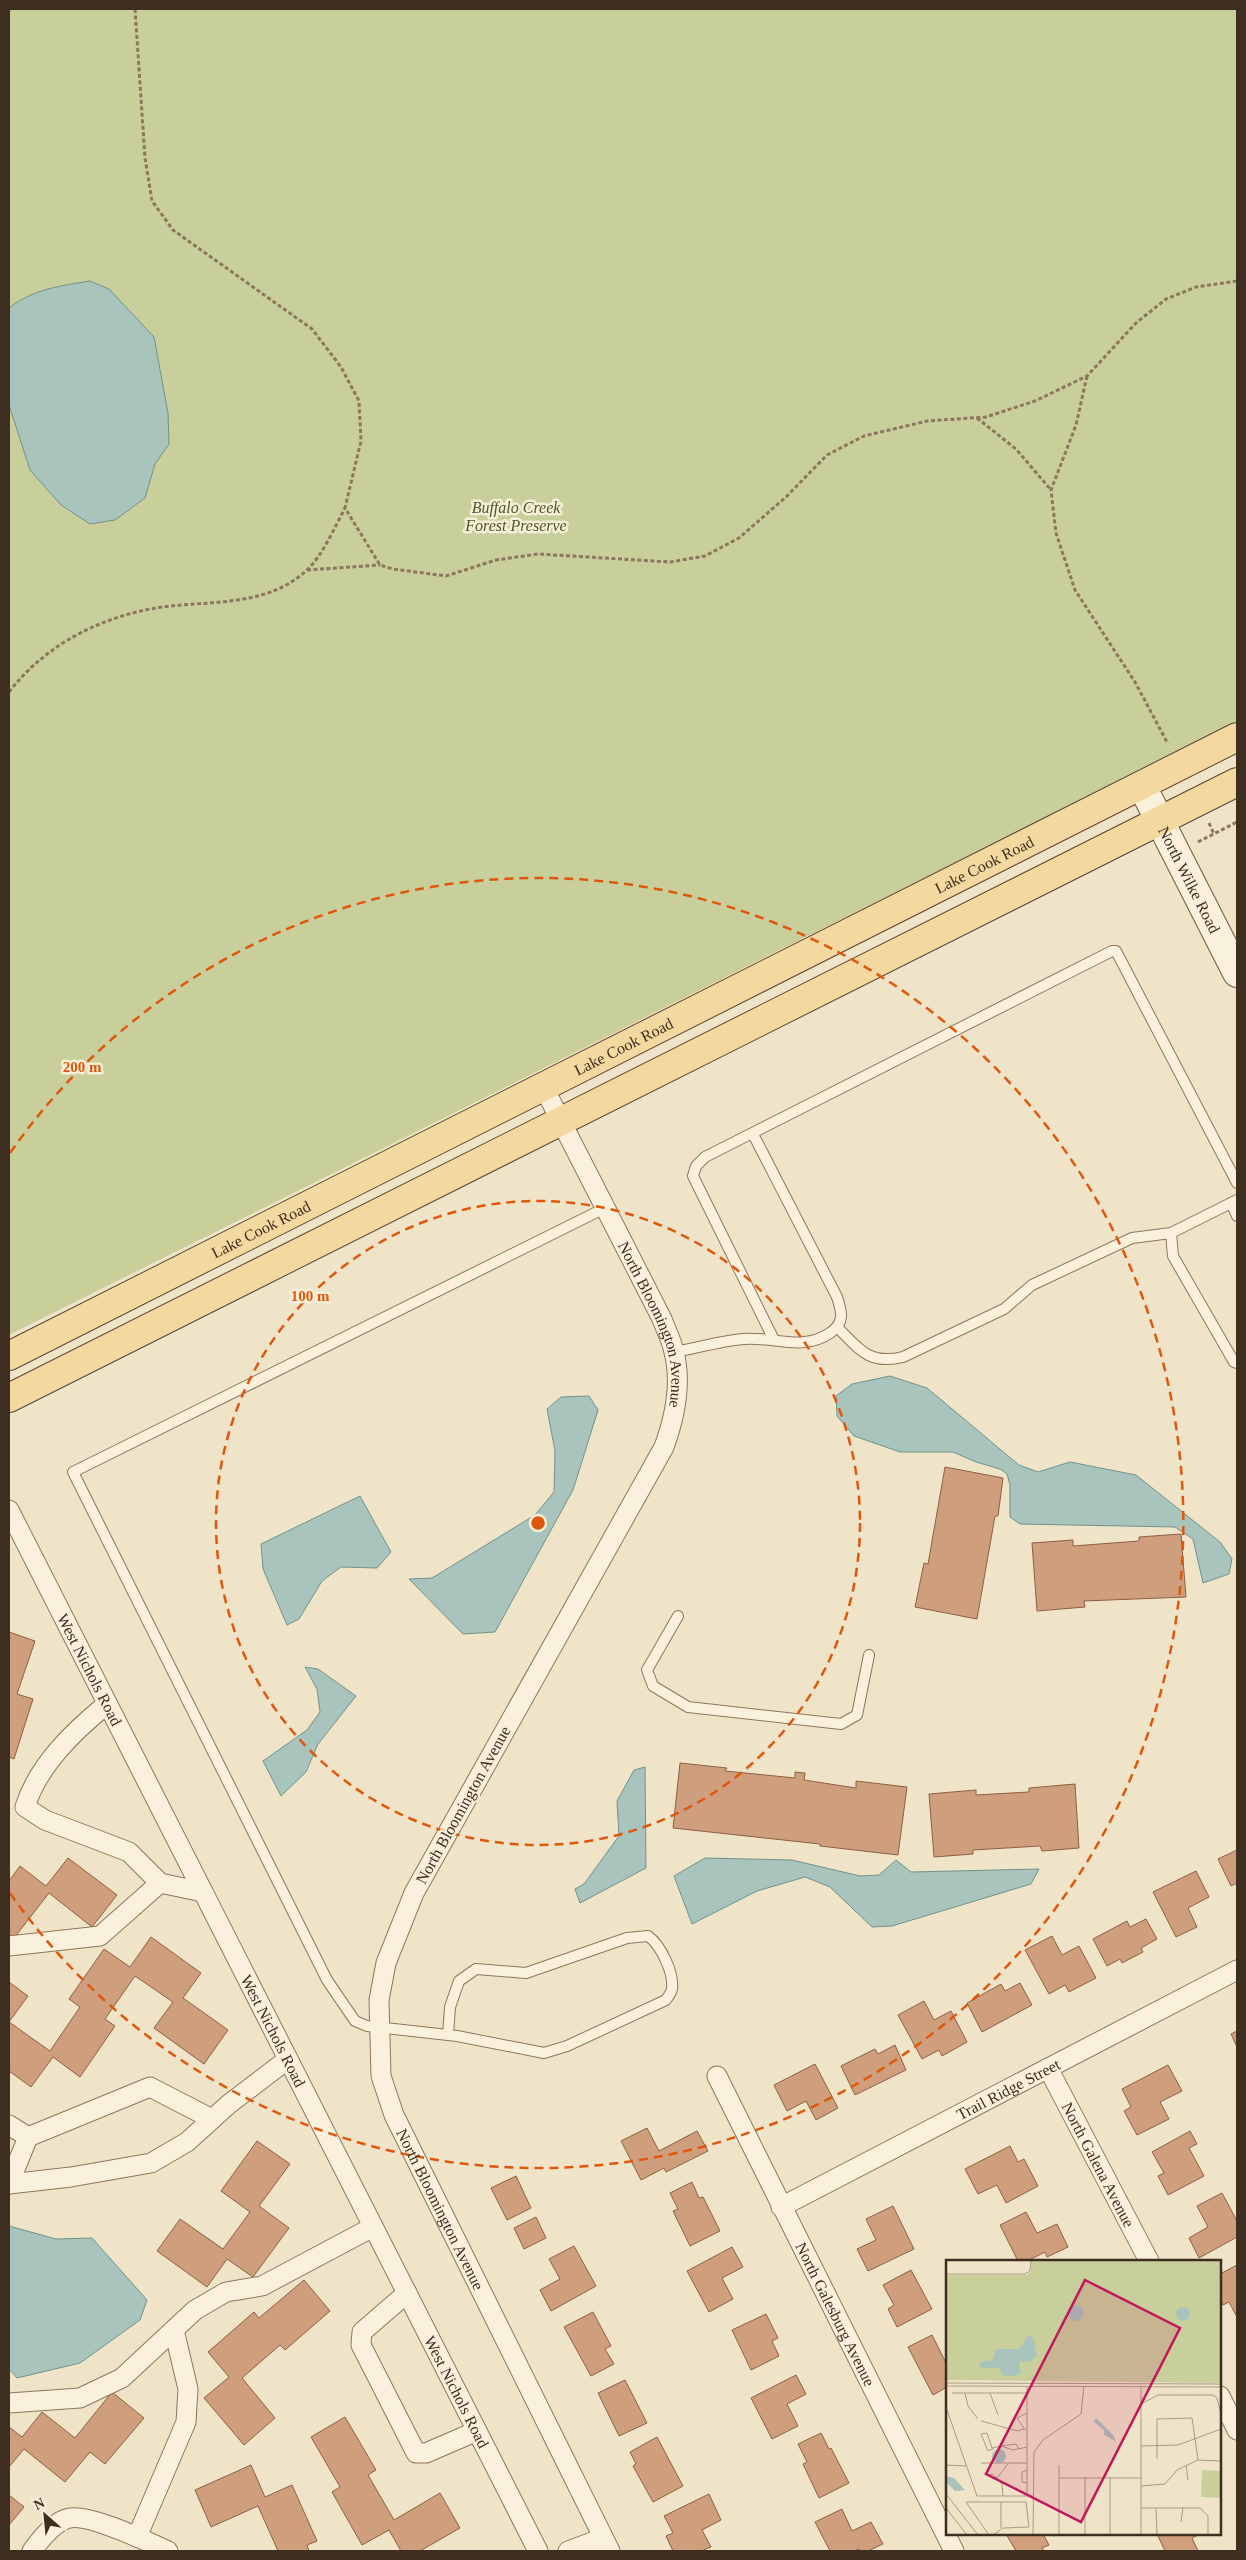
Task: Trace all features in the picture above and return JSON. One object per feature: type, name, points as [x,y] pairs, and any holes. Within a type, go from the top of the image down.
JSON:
[{"type":"main road","name":"Lake Cook Road","points":[[9,1356],[1237,737]]},
{"type":"main road","points":[[9,1398],[1237,782]]},
{"type":"street","name":"North Wilke Road","points":[[1142,786],[1237,973]]},
{"type":"street","name":"North Bloomington Avenue","points":[[544,1088],[662,1319],[675,1352],[677,1394],[673,1423],[664,1447],[414,1893],[386,1963],[379,2000],[381,2076],[394,2116],[606,2545]]},
{"type":"street","name":"West Nichols Road","points":[[9,1510],[538,2551]]},
{"type":"street","points":[[107,1704],[76,1730],[31,1787],[25,1807],[45,1820],[129,1852],[160,1883],[202,1892]]},
{"type":"street","points":[[9,1946],[100,1936],[160,1883]]},
{"type":"street","name":"Trail Ridge Street","points":[[780,2207],[1237,1970]]},
{"type":"street","points":[[212,2119],[150,2087],[28,2138],[9,2184],[71,2178],[151,2163],[187,2142],[212,2119],[288,2059]]},
{"type":"street","name":"North Galena Avenue","points":[[1048,2068],[1148,2260]]},
{"type":"street","name":"North Galesburg Avenue","points":[[717,2076],[780,2207],[954,2551]]},
{"type":"street","points":[[9,2125],[28,2138]]},
{"type":"street","points":[[9,2404],[80,2398],[122,2378],[194,2310],[226,2292],[262,2286],[373,2227]]},
{"type":"street","points":[[407,2293],[362,2332],[361,2345],[365,2353],[416,2452],[426,2453],[477,2432]]},
{"type":"street","points":[[137,2537],[186,2422],[188,2389],[174,2330]]},
{"type":"street","points":[[1221,2398],[1237,2430]]},
{"type":"street","points":[[32,2551],[42,2538],[65,2519],[80,2517],[137,2537],[168,2551]]},
{"type":"street","points":[[568,2551],[606,2545]]},
{"type":"lane","points":[[774,1340],[693,1176],[696,1166],[705,1157],[1116,951],[1237,1184]]},
{"type":"lane","points":[[675,1352],[743,1339],[774,1340],[797,1344],[818,1341],[838,1328],[842,1315],[837,1297],[753,1134]]},
{"type":"lane","points":[[838,1328],[868,1357],[888,1361],[903,1357],[1004,1309],[1032,1284],[1132,1238],[1171,1233],[1234,1202],[1237,1216]]},
{"type":"lane","points":[[448,2035],[450,2007],[459,1981],[476,1969],[526,1974],[627,1938],[648,1936],[657,1942],[670,1975],[672,1991],[666,2000],[567,2046],[544,2053],[448,2035],[367,2026],[355,2021],[327,1980],[73,1472],[605,1208]]},
{"type":"lane","points":[[1171,1233],[1174,1256],[1234,1362],[1237,1363]]},
{"type":"lane","points":[[678,1616],[647,1670],[654,1686],[688,1707],[841,1724],[857,1715],[870,1655]]},
{"type":"path","points":[[9,692],[35,663],[58,645],[84,631],[151,609],[219,604],[258,597],[286,584],[307,570],[330,537],[345,508],[362,441],[359,401],[341,367],[312,329],[174,230],[152,201],[145,158],[135,9]]},
{"type":"path","points":[[307,570],[380,565],[393,569],[446,576],[496,560],[538,554],[670,562],[705,556],[739,538],[786,497],[827,455],[842,447],[864,436],[927,421],[977,418],[1035,401],[1087,376],[1136,323],[1166,299],[1196,287],[1237,281]]},
{"type":"path","points":[[1087,376],[1076,424],[1051,490],[1056,533],[1075,590],[1135,682],[1180,767]]},
{"type":"path","points":[[977,418],[1016,450],[1051,490]]},
{"type":"path","points":[[345,508],[380,565]]},
{"type":"path","points":[[1198,802],[1214,834]]},
{"type":"path","points":[[1176,853],[1237,822]]},
{"type":"green space","name":"Buffalo Creek Forest Preserve","points":[[9,9],[1237,9],[1237,722],[9,1335]]},
{"type":"water","points":[[90,281],[109,289],[154,337],[168,413],[169,444],[155,464],[145,498],[115,520],[90,524],[61,505],[30,470],[9,405],[9,308],[37,292]]},
{"type":"water","points":[[890,1376],[927,1388],[1019,1465],[1038,1472],[1070,1462],[1136,1475],[1220,1542],[1232,1559],[1229,1574],[1203,1583],[1193,1539],[1175,1527],[1020,1524],[1010,1517],[1010,1485],[1007,1474],[1000,1469],[976,1462],[953,1452],[900,1452],[854,1436],[837,1416],[836,1396],[852,1384]]},
{"type":"water","points":[[589,1396],[598,1410],[573,1490],[495,1632],[463,1634],[409,1579],[432,1578],[535,1515],[554,1492],[555,1451],[547,1409],[561,1397]]},
{"type":"water","points":[[360,1496],[391,1552],[377,1568],[341,1567],[322,1581],[299,1619],[287,1625],[263,1569],[261,1544]]},
{"type":"water","points":[[305,1667],[318,1669],[356,1696],[318,1744],[306,1772],[281,1796],[263,1761],[307,1730],[320,1712],[317,1689]]},
{"type":"water","points":[[645,1767],[646,1868],[580,1903],[575,1889],[584,1884],[619,1836],[617,1801],[634,1770]]},
{"type":"water","points":[[705,1858],[792,1860],[860,1876],[879,1875],[896,1860],[911,1872],[1039,1869],[1031,1884],[892,1926],[872,1927],[830,1887],[805,1877],[757,1891],[692,1924],[674,1876]]},
{"type":"water","points":[[9,2226],[56,2239],[92,2238],[147,2300],[140,2320],[80,2363],[17,2378],[9,2369]]},
{"type":"building","points":[[945,1467],[1003,1478],[998,1516],[995,1516],[977,1619],[915,1607],[924,1563],[928,1564]]},
{"type":"building","points":[[1181,1534],[1186,1597],[1084,1601],[1085,1607],[1037,1611],[1032,1543],[1073,1540],[1073,1546],[1139,1541],[1139,1537]]},
{"type":"building","points":[[9,1632],[35,1641],[17,1694],[33,1699],[14,1759],[9,1757]]},
{"type":"building","points":[[680,1763],[727,1768],[725,1771],[795,1778],[795,1772],[805,1773],[804,1780],[856,1788],[856,1781],[907,1787],[898,1855],[820,1846],[820,1844],[673,1828]]},
{"type":"building","points":[[1075,1784],[1079,1848],[1042,1851],[1040,1846],[973,1850],[973,1854],[934,1857],[929,1794],[976,1790],[976,1795],[1029,1792],[1029,1788]]},
{"type":"building","points":[[1237,1850],[1237,1883],[1231,1886],[1218,1859]]},
{"type":"building","points":[[68,1858],[117,1895],[92,1927],[49,1893],[14,1938],[9,1934],[9,1881],[20,1866],[46,1886]]},
{"type":"building","points":[[1196,1871],[1209,1897],[1188,1908],[1197,1927],[1176,1937],[1153,1892]]},
{"type":"building","points":[[1146,1919],[1157,1939],[1141,1948],[1143,1952],[1122,1963],[1120,1959],[1107,1966],[1093,1939],[1127,1921],[1130,1927]]},
{"type":"building","points":[[1052,1936],[1062,1955],[1079,1946],[1096,1978],[1069,1992],[1065,1985],[1049,1994],[1025,1950]]},
{"type":"building","points":[[151,1937],[201,1973],[183,1998],[228,2030],[204,2064],[154,2028],[173,2002],[135,1976],[105,2019],[115,2026],[80,2077],[53,2057],[31,2087],[9,2071],[9,2022],[50,2051],[80,2007],[69,1999],[104,1949],[130,1967]]},
{"type":"building","points":[[9,1982],[28,1996],[9,2022]]},
{"type":"building","points":[[1020,1983],[1032,2005],[982,2032],[967,2003],[1001,1984],[1005,1991]]},
{"type":"building","points":[[924,2001],[934,2020],[951,2011],[967,2042],[942,2056],[939,2050],[922,2059],[898,2015]]},
{"type":"building","points":[[1237,2031],[1237,2047],[1231,2034]]},
{"type":"building","points":[[895,2045],[906,2070],[855,2095],[841,2066],[875,2049],[878,2054]]},
{"type":"building","points":[[815,2064],[838,2108],[816,2120],[806,2101],[787,2111],[774,2085]]},
{"type":"building","points":[[1168,2065],[1182,2091],[1160,2102],[1169,2119],[1137,2135],[1124,2111],[1131,2107],[1122,2089]]},
{"type":"building","points":[[647,2128],[659,2151],[697,2131],[708,2151],[666,2172],[664,2168],[641,2180],[621,2141]]},
{"type":"building","points":[[1190,2131],[1197,2144],[1189,2148],[1204,2176],[1168,2195],[1158,2176],[1164,2173],[1152,2152]]},
{"type":"building","points":[[257,2141],[290,2164],[259,2206],[289,2228],[253,2277],[227,2259],[207,2287],[157,2251],[180,2219],[223,2249],[250,2212],[221,2191]]},
{"type":"building","points":[[1010,2146],[1018,2162],[1024,2159],[1038,2186],[1006,2203],[997,2185],[978,2194],[965,2169]]},
{"type":"building","points":[[516,2176],[531,2208],[507,2220],[491,2188]]},
{"type":"building","points":[[692,2182],[699,2198],[703,2197],[720,2231],[690,2246],[673,2211],[678,2209],[670,2193]]},
{"type":"building","points":[[1222,2193],[1237,2221],[1237,2237],[1199,2258],[1189,2238],[1208,2227],[1197,2206]]},
{"type":"building","points":[[893,2206],[914,2249],[868,2271],[857,2249],[876,2240],[866,2219]]},
{"type":"building","points":[[1026,2212],[1037,2233],[1057,2224],[1068,2247],[1047,2257],[1045,2252],[1029,2260],[1018,2260],[1000,2225]]},
{"type":"building","points":[[536,2217],[546,2238],[524,2249],[514,2228]]},
{"type":"building","points":[[574,2246],[596,2286],[551,2311],[540,2290],[560,2279],[549,2259]]},
{"type":"building","points":[[732,2247],[743,2267],[722,2278],[733,2299],[709,2312],[687,2271]]},
{"type":"building","points":[[1237,2265],[1237,2317],[1229,2302],[1223,2305],[1221,2301],[1221,2273]]},
{"type":"building","points":[[911,2270],[932,2309],[897,2327],[888,2309],[894,2305],[883,2285]]},
{"type":"building","points":[[304,2280],[330,2311],[285,2350],[280,2345],[242,2378],[275,2418],[244,2445],[204,2398],[229,2377],[208,2352],[254,2312],[259,2318]]},
{"type":"building","points":[[593,2312],[611,2346],[605,2349],[614,2364],[591,2376],[564,2327]]},
{"type":"building","points":[[766,2314],[778,2338],[772,2341],[779,2356],[751,2370],[732,2330]]},
{"type":"building","points":[[932,2335],[946,2363],[946,2388],[933,2395],[908,2347]]},
{"type":"building","points":[[796,2375],[806,2394],[787,2404],[798,2426],[772,2439],[751,2398]]},
{"type":"building","points":[[625,2380],[647,2423],[619,2436],[598,2393]]},
{"type":"building","points":[[112,2392],[144,2418],[105,2464],[90,2452],[65,2482],[24,2449],[9,2467],[9,2427],[22,2437],[42,2412],[75,2438]]},
{"type":"building","points":[[345,2417],[376,2470],[368,2475],[394,2520],[440,2493],[460,2528],[420,2551],[401,2551],[389,2530],[362,2545],[332,2492],[340,2487],[311,2437]]},
{"type":"building","points":[[821,2433],[849,2483],[819,2498],[803,2464],[807,2462],[798,2444]]},
{"type":"building","points":[[657,2437],[683,2486],[653,2502],[633,2466],[636,2464],[630,2452]]},
{"type":"building","points":[[251,2465],[265,2497],[292,2485],[317,2541],[307,2545],[309,2551],[278,2551],[258,2506],[211,2527],[195,2490]]},
{"type":"building","points":[[709,2494],[721,2520],[702,2530],[711,2547],[701,2551],[673,2551],[666,2536],[673,2533],[664,2516]]},
{"type":"building","points":[[9,2495],[24,2507],[9,2525]]},
{"type":"building","points":[[842,2509],[852,2531],[871,2522],[883,2544],[868,2551],[860,2551],[859,2549],[854,2551],[830,2551],[815,2522]]},
{"type":"building","points":[[1007,2535],[1044,2535],[1049,2545],[1042,2548],[1044,2551],[1016,2551]]},
{"type":"building","points":[[1157,2535],[1198,2535],[1192,2538],[1198,2551],[1165,2551]]}]
